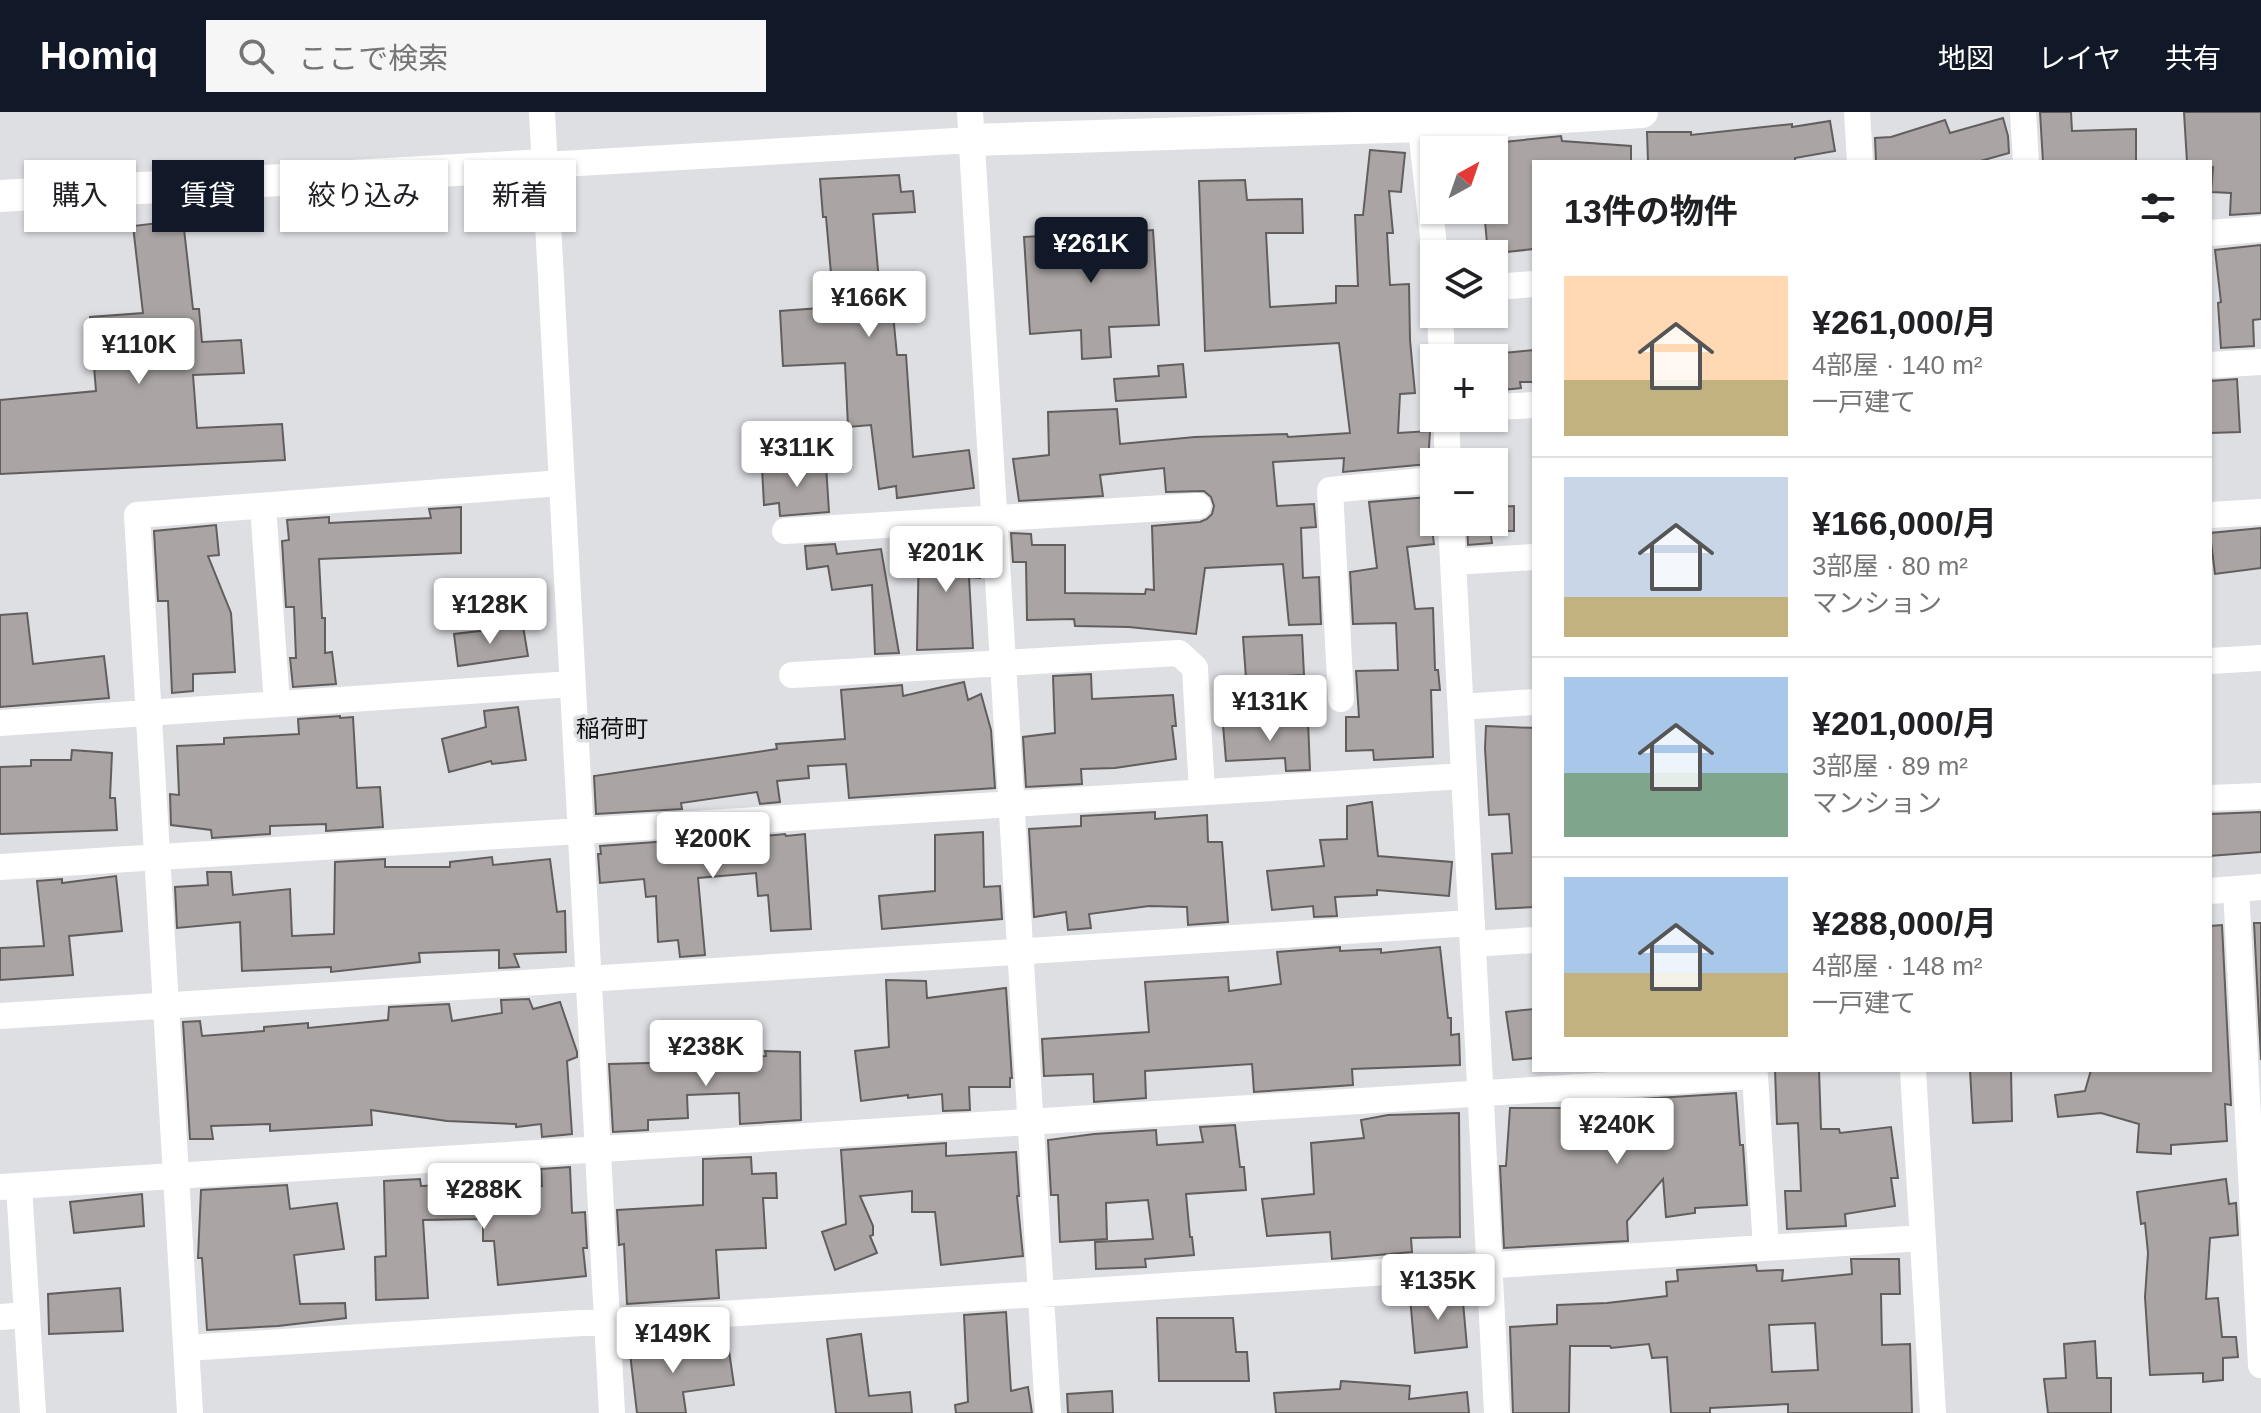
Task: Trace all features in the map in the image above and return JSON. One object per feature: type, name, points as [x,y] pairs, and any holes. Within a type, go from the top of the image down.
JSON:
[{"type":"street","points":[[542,112],[544,160]]},
{"type":"street","points":[[576,162],[971,126],[1642,112]]},
{"type":"street","points":[[1857,112],[1860,160]]},
{"type":"street","points":[[2023,112],[2026,160]]},
{"type":"street","points":[[1420,119],[1433,240]]},
{"type":"street","points":[[971,126],[1048,1413]]},
{"type":"street","points":[[0,196],[464,170]]},
{"type":"street","points":[[2212,233],[2261,229]]},
{"type":"street","points":[[548,232],[612,1413]]},
{"type":"street","points":[[1508,286],[1532,284]]},
{"type":"street","points":[[2212,365],[2261,362]]},
{"type":"street","points":[[1508,406],[1532,405]]},
{"type":"street","points":[[1341,699],[1330,490],[1420,481]]},
{"type":"street","points":[[190,1413],[137,515],[561,483]]},
{"type":"street","points":[[263,506],[277,704]]},
{"type":"street","points":[[785,531],[1198,506]]},
{"type":"street","points":[[2212,515],[2261,512]]},
{"type":"street","points":[[1452,536],[1497,1413]]},
{"type":"street","points":[[1453,562],[1532,557]]},
{"type":"street","points":[[792,675],[1179,653],[1195,668],[1202,792]]},
{"type":"street","points":[[2212,661],[2261,658]]},
{"type":"street","points":[[0,723],[572,684]]},
{"type":"street","points":[[1461,707],[1532,702]]},
{"type":"street","points":[[0,867],[1464,776]]},
{"type":"street","points":[[2212,798],[2261,796]]},
{"type":"street","points":[[2236,889],[2261,1365]]},
{"type":"street","points":[[0,1016],[1020,952],[1472,934],[1532,940]]},
{"type":"street","points":[[1913,1072],[1933,1413]]},
{"type":"street","points":[[33,1413],[27,1315],[9,1187],[1755,1076],[1766,1248]]},
{"type":"street","points":[[186,1348],[1923,1238]]},
{"type":"street","points":[[0,1317],[27,1315]]},
{"type":"building","points":[[2040,112],[2071,112],[2072,131],[2136,129],[2136,160],[2043,160]]},
{"type":"building","points":[[2184,112],[2261,112],[2261,213],[2230,215],[2231,193],[2212,192],[2212,160],[2187,160]]},
{"type":"building","points":[[2003,118],[2009,153],[1984,160],[1876,160],[1875,138],[1891,137],[1945,120],[1950,133]]},
{"type":"building","points":[[1830,121],[1835,151],[1795,160],[1648,160],[1647,132],[1691,132],[1691,135],[1792,124],[1792,127]]},
{"type":"building","points":[[1561,136],[1562,141],[1631,146],[1631,160],[1532,160],[1532,249],[1508,252],[1508,240],[1487,240],[1485,224],[1508,224],[1508,142]]},
{"type":"building","points":[[1370,150],[1405,153],[1401,192],[1389,191],[1393,233],[1387,233],[1390,285],[1409,284],[1415,393],[1400,394],[1398,433],[1430,432],[1429,448],[1420,448],[1420,465],[1343,472],[1344,458],[1273,462],[1277,506],[1314,504],[1316,527],[1301,528],[1303,578],[1319,577],[1321,624],[1289,625],[1283,564],[1205,568],[1196,634],[1129,627],[1075,626],[1074,619],[1027,620],[1026,562],[1013,562],[1011,533],[1031,534],[1032,545],[1065,545],[1065,593],[1145,594],[1146,589],[1154,590],[1152,526],[1200,522],[1212,514],[1214,506],[1211,497],[1204,491],[1166,492],[1164,468],[1100,475],[1103,496],[1019,501],[1013,459],[1049,455],[1048,412],[1117,409],[1120,444],[1195,437],[1350,433],[1339,343],[1205,351],[1199,181],[1245,180],[1247,200],[1302,199],[1303,233],[1266,233],[1270,307],[1336,303],[1336,286],[1358,286],[1355,215],[1363,215]]},
{"type":"building","points":[[899,175],[901,192],[913,191],[915,212],[873,214],[881,304],[892,304],[897,355],[906,355],[913,457],[969,450],[974,488],[897,498],[896,486],[879,489],[871,425],[848,427],[845,363],[783,366],[780,311],[834,307],[820,179]]},
{"type":"building","points":[[152,224],[152,232],[184,232],[193,309],[199,309],[202,342],[241,340],[244,373],[193,375],[197,428],[282,424],[285,460],[0,474],[0,400],[96,391],[90,317],[143,313],[134,232],[136,226]]},
{"type":"building","points":[[1153,230],[1159,325],[1109,327],[1111,357],[1082,359],[1081,330],[1030,334],[1024,237]]},
{"type":"building","points":[[2261,245],[2261,319],[2253,320],[2254,346],[2221,348],[2218,303],[2221,302],[2215,250]]},
{"type":"building","points":[[1532,350],[1532,382],[1520,382],[1521,388],[1508,389],[1508,353]]},
{"type":"building","points":[[1183,364],[1186,397],[1116,401],[1114,379],[1159,376],[1158,366]]},
{"type":"building","points":[[2237,379],[2240,432],[2212,433],[2212,381]]},
{"type":"building","points":[[826,465],[829,512],[780,516],[779,503],[764,505],[762,468]]},
{"type":"building","points":[[1420,498],[1420,536],[1433,536],[1434,544],[1407,547],[1415,609],[1433,608],[1435,670],[1438,670],[1440,690],[1431,690],[1433,757],[1374,760],[1373,750],[1346,751],[1346,717],[1359,717],[1356,671],[1398,670],[1396,623],[1353,624],[1350,572],[1377,568],[1369,502]]},
{"type":"building","points":[[1508,506],[1514,506],[1514,531],[1508,531]]},
{"type":"building","points":[[461,507],[461,553],[319,559],[325,653],[332,652],[336,684],[293,687],[290,658],[296,658],[294,607],[286,607],[282,541],[289,540],[287,520],[329,517],[329,523],[431,518],[429,509]]},
{"type":"building","points":[[216,525],[219,555],[208,556],[231,613],[235,672],[193,674],[193,691],[172,693],[168,601],[158,601],[154,531]]},
{"type":"building","points":[[2261,528],[2261,568],[2215,574],[2212,533]]},
{"type":"building","points":[[1468,536],[1491,536],[1492,543],[1468,545]]},
{"type":"building","points":[[919,541],[980,543],[980,578],[969,577],[973,648],[917,650]]},
{"type":"building","points":[[835,544],[837,554],[881,549],[899,653],[875,654],[872,585],[832,590],[828,566],[807,569],[805,546]]},
{"type":"building","points":[[27,613],[33,664],[104,656],[109,698],[0,707],[0,615]]},
{"type":"building","points":[[523,626],[528,656],[458,666],[454,634]]},
{"type":"building","points":[[1302,635],[1304,675],[1246,678],[1243,637]]},
{"type":"building","points":[[1091,674],[1092,699],[1173,695],[1176,726],[1172,726],[1176,759],[1115,768],[1081,769],[1082,784],[1026,787],[1023,737],[1055,733],[1053,676]]},
{"type":"building","points":[[964,682],[968,700],[981,694],[991,730],[995,788],[849,798],[846,764],[808,766],[809,778],[777,781],[780,802],[760,804],[757,792],[681,803],[682,809],[596,814],[594,776],[777,749],[776,744],[845,739],[841,690],[902,685],[903,696]]},
{"type":"building","points":[[518,707],[526,760],[492,764],[491,761],[449,772],[442,739],[486,727],[484,711]]},
{"type":"building","points":[[353,717],[357,788],[380,787],[383,827],[326,831],[326,824],[270,826],[270,834],[212,838],[211,830],[171,825],[170,794],[179,795],[177,746],[224,744],[224,738],[299,734],[298,719]]},
{"type":"building","points":[[1308,721],[1310,770],[1286,771],[1285,758],[1226,761],[1223,725]]},
{"type":"building","points":[[1486,726],[1532,728],[1532,907],[1496,909],[1492,854],[1512,853],[1509,814],[1489,815]]},
{"type":"building","points":[[72,750],[112,753],[110,798],[115,798],[117,830],[0,834],[0,767],[31,766],[31,760],[71,760]]},
{"type":"building","points":[[1372,802],[1378,856],[1452,862],[1449,896],[1377,890],[1377,895],[1335,897],[1337,916],[1314,917],[1313,906],[1272,910],[1267,871],[1324,866],[1320,840],[1347,839],[1347,806]]},
{"type":"building","points":[[1155,812],[1155,819],[1207,815],[1208,842],[1222,842],[1228,922],[1188,925],[1187,907],[1149,906],[1089,914],[1091,928],[1068,930],[1066,912],[1034,917],[1029,829],[1081,826],[1081,816]]},
{"type":"building","points":[[2261,812],[2261,852],[2212,856],[2212,814]]},
{"type":"building","points":[[983,832],[984,887],[1000,886],[1002,919],[882,929],[879,896],[935,891],[935,835]]},
{"type":"building","points":[[805,834],[811,929],[771,931],[768,895],[758,896],[756,873],[698,878],[705,955],[680,957],[678,940],[658,942],[656,896],[646,897],[644,879],[600,883],[600,846],[684,840],[685,844]]},
{"type":"building","points":[[492,857],[493,865],[550,859],[557,912],[565,911],[566,952],[514,954],[519,967],[499,968],[499,950],[419,953],[420,962],[331,972],[331,967],[242,971],[240,922],[177,928],[175,887],[208,885],[207,872],[231,872],[233,895],[290,889],[292,936],[334,934],[335,862],[385,859],[385,867],[450,867],[450,862]]},
{"type":"building","points":[[116,876],[122,931],[69,936],[73,975],[0,980],[0,948],[44,946],[37,881],[62,879],[62,883]]},
{"type":"building","points":[[2254,923],[2261,923],[2261,1060]]},
{"type":"building","points":[[2222,925],[2231,1105],[2225,1104],[2227,1141],[2171,1145],[2171,1154],[2137,1152],[2139,1124],[2101,1113],[2058,1117],[2055,1095],[2085,1091],[2090,1072],[2212,1072],[2212,926]]},
{"type":"building","points":[[1340,947],[1340,951],[1381,949],[1381,953],[1440,947],[1451,1035],[1459,1034],[1460,1065],[1352,1069],[1353,1085],[1254,1092],[1252,1064],[1145,1071],[1146,1098],[1094,1102],[1093,1074],[1044,1076],[1042,1039],[1149,1032],[1145,982],[1228,977],[1229,991],[1281,984],[1277,952]]},
{"type":"building","points":[[886,980],[926,981],[927,998],[1006,988],[1010,1087],[969,1087],[970,1110],[943,1111],[942,1094],[861,1101],[855,1051],[889,1047]]},
{"type":"building","points":[[529,999],[533,1009],[560,1002],[577,1052],[577,1057],[567,1061],[572,1134],[542,1137],[541,1124],[516,1127],[516,1124],[447,1121],[371,1110],[372,1125],[270,1131],[270,1124],[211,1126],[213,1139],[190,1139],[183,1022],[200,1021],[202,1036],[264,1031],[264,1027],[308,1023],[308,1028],[388,1020],[389,1007],[449,1004],[452,1021],[502,1013],[501,1000]]},
{"type":"building","points":[[1532,1009],[1532,1058],[1513,1060],[1506,1012]]},
{"type":"building","points":[[765,1051],[800,1052],[801,1120],[740,1124],[739,1093],[687,1095],[688,1118],[648,1120],[648,1130],[613,1132],[609,1064],[766,1056]]},
{"type":"building","points":[[1775,1072],[1819,1072],[1821,1129],[1839,1129],[1840,1133],[1891,1127],[1898,1178],[1891,1178],[1895,1206],[1845,1214],[1846,1226],[1787,1229],[1785,1191],[1801,1191],[1798,1123],[1777,1124]]},
{"type":"building","points":[[1970,1072],[2011,1072],[2012,1121],[1973,1123]]},
{"type":"building","points":[[1736,1093],[1747,1205],[1695,1208],[1695,1213],[1666,1217],[1663,1179],[1627,1221],[1628,1241],[1504,1248],[1500,1166],[1506,1166],[1510,1108],[1578,1108],[1577,1103]]},
{"type":"building","points":[[1459,1113],[1460,1237],[1411,1238],[1412,1252],[1332,1259],[1330,1232],[1267,1236],[1262,1199],[1314,1194],[1311,1143],[1364,1138],[1361,1120],[1388,1115]]},
{"type":"building","points":[[1235,1125],[1246,1190],[1186,1194],[1194,1255],[1145,1259],[1146,1267],[1096,1269],[1095,1242],[1153,1239],[1148,1200],[1106,1203],[1107,1239],[1060,1242],[1058,1195],[1051,1195],[1048,1140],[1156,1130],[1157,1145],[1203,1142],[1200,1127]]},
{"type":"building","points":[[946,1143],[946,1156],[1016,1152],[1023,1256],[941,1265],[935,1212],[912,1212],[912,1191],[860,1196],[873,1226],[873,1235],[870,1236],[877,1253],[835,1270],[822,1232],[846,1224],[841,1150]]},
{"type":"building","points":[[751,1157],[752,1174],[776,1173],[777,1198],[763,1198],[766,1248],[716,1250],[719,1298],[627,1304],[624,1244],[619,1245],[617,1210],[703,1205],[703,1159]]},
{"type":"building","points":[[570,1167],[572,1213],[585,1212],[587,1248],[583,1248],[586,1276],[498,1285],[494,1241],[483,1241],[483,1219],[423,1220],[428,1298],[376,1300],[375,1257],[386,1256],[384,1181],[420,1179],[421,1186],[542,1186],[541,1169]]},
{"type":"building","points":[[2226,1179],[2229,1204],[2236,1203],[2238,1235],[2210,1238],[2206,1299],[2218,1298],[2222,1337],[2236,1337],[2238,1357],[2223,1358],[2223,1380],[2203,1382],[2203,1373],[2150,1375],[2145,1297],[2148,1253],[2137,1192]]},
{"type":"building","points":[[287,1185],[290,1209],[337,1203],[344,1249],[294,1255],[300,1304],[345,1303],[346,1318],[207,1330],[202,1258],[198,1258],[201,1190]]},
{"type":"building","points":[[142,1194],[144,1226],[74,1233],[70,1202]]},
{"type":"building","points":[[1851,1259],[1899,1259],[1900,1294],[1881,1294],[1882,1345],[1910,1344],[1912,1413],[1788,1413],[1788,1404],[1710,1408],[1710,1413],[1671,1413],[1667,1357],[1652,1358],[1649,1344],[1611,1348],[1570,1346],[1569,1413],[1513,1413],[1510,1327],[1557,1324],[1557,1305],[1667,1296],[1666,1282],[1678,1281],[1677,1270],[1756,1265],[1757,1271],[1783,1270],[1782,1281],[1852,1274]],"holes":[[[1815,1323],[1818,1370],[1772,1372],[1769,1325]]]},
{"type":"building","points":[[120,1288],[123,1331],[49,1334],[48,1294]]},
{"type":"building","points":[[1462,1291],[1467,1347],[1415,1353],[1410,1297]]},
{"type":"building","points":[[1006,1312],[1011,1391],[1028,1387],[1032,1413],[956,1413],[955,1405],[968,1402],[964,1315]]},
{"type":"building","points":[[1157,1318],[1233,1318],[1236,1352],[1247,1352],[1249,1381],[1159,1381]]},
{"type":"building","points":[[662,1334],[666,1359],[729,1351],[734,1385],[683,1392],[686,1413],[637,1413],[628,1336]]},
{"type":"building","points":[[861,1334],[869,1396],[910,1392],[912,1413],[836,1413],[827,1339]]},
{"type":"building","points":[[2095,1341],[2097,1378],[2111,1378],[2111,1413],[2048,1413],[2044,1379],[2066,1378],[2064,1344]]},
{"type":"building","points":[[1341,1381],[1410,1386],[1409,1399],[1467,1392],[1469,1413],[1276,1413],[1274,1393],[1340,1389]]},
{"type":"building","points":[[1112,1391],[1113,1413],[1068,1413],[1067,1394]]},
{"type":"district","name":"稲荷町","points":[[612,728]]}]
